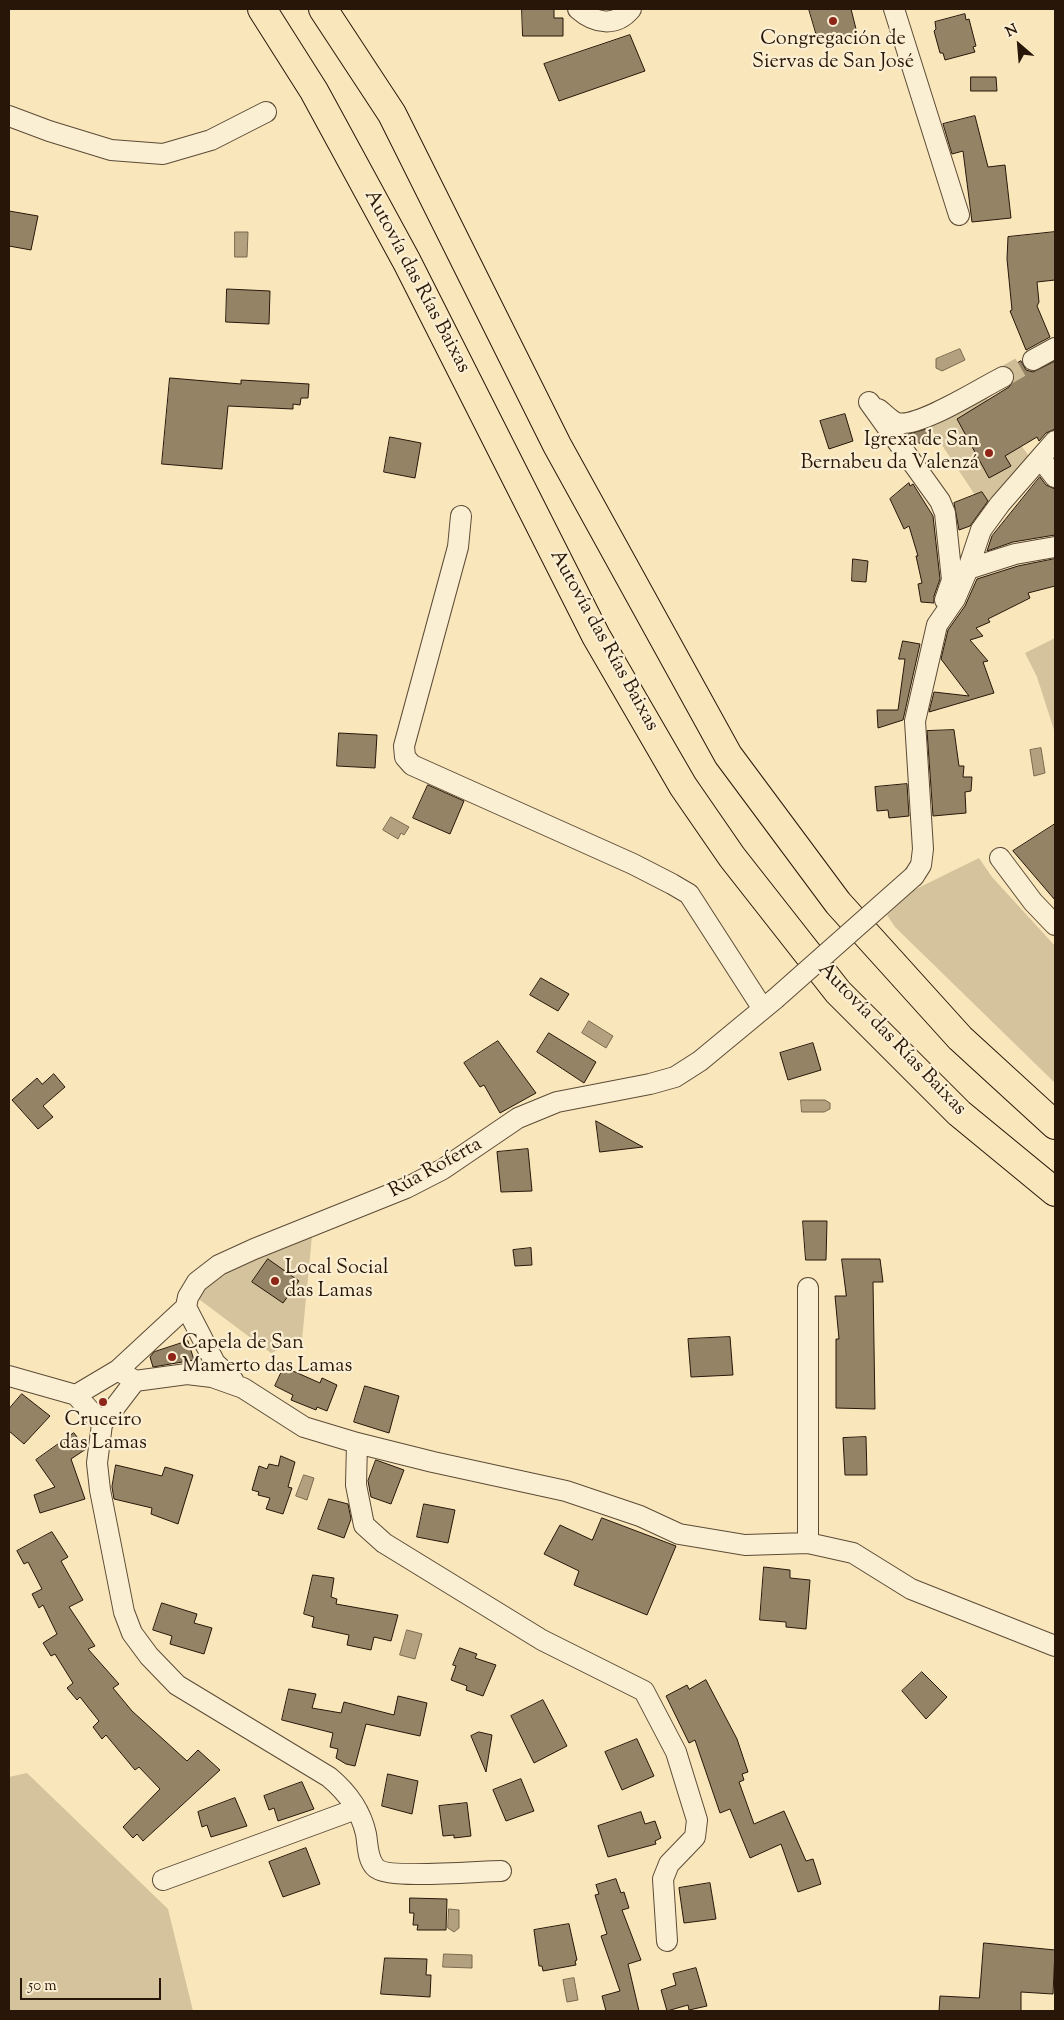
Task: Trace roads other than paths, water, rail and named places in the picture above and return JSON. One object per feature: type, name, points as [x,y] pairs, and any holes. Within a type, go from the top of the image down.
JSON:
[{"type":"highway","name":"Autovía das Rías Baixas","points":[[262,9],[314,92],[408,262],[596,636],[683,786],[732,857],[838,992],[959,1113],[1055,1192]]},
{"type":"highway","points":[[324,9],[392,114],[557,445],[728,755],[844,910],[960,1038],[1055,1125]]},
{"type":"street","points":[[578,9],[588,18],[605,22],[622,19],[631,9]]},
{"type":"street","points":[[894,9],[959,216]]},
{"type":"street","points":[[9,116],[49,131],[111,150],[163,154],[211,140],[266,112]]},
{"type":"street","points":[[1033,360],[1055,348]]},
{"type":"street","points":[[937,625],[952,580],[945,514],[940,501],[869,402],[896,423],[912,423],[1003,377]]},
{"type":"street","points":[[937,625],[955,599],[968,569],[981,530],[1000,504],[1055,441]]},
{"type":"street","points":[[1041,459],[1055,476]]},
{"type":"street","points":[[461,516],[458,547],[404,746],[405,757],[412,765],[633,864],[689,894],[769,1004]]},
{"type":"street","points":[[968,569],[1015,554],[1055,547]]},
{"type":"street","name":"Rúa Roferta","points":[[76,1395],[118,1370],[186,1308],[188,1297],[197,1282],[220,1265],[261,1246],[406,1188],[443,1169],[518,1118],[543,1107],[675,1077],[700,1061],[769,1004],[914,876],[921,865],[923,849],[915,720],[937,625]]},
{"type":"street","points":[[1000,858],[1033,902],[1055,925]]},
{"type":"street","points":[[808,1288],[808,1543]]},
{"type":"street","points":[[186,1308],[215,1363],[243,1388],[304,1427],[357,1443],[566,1490],[640,1516],[679,1534],[745,1545],[808,1543],[853,1553],[911,1589],[1055,1646]]},
{"type":"street","points":[[118,1370],[134,1381],[187,1374],[212,1377],[243,1388]]},
{"type":"street","points":[[9,1376],[76,1395],[102,1424]]},
{"type":"street","points":[[134,1381],[102,1424],[97,1462],[100,1490],[124,1612],[132,1633],[149,1656],[177,1685],[329,1777],[345,1790],[356,1809],[366,1833],[369,1856],[375,1868],[388,1874],[501,1871]]},
{"type":"street","points":[[357,1443],[356,1484],[364,1525],[384,1543],[542,1640],[644,1691],[676,1752],[697,1820],[695,1837],[670,1864],[663,1879],[667,1941]]},
{"type":"street","points":[[163,1880],[356,1809]]},
{"type":"tunnel","points":[[1003,377],[1033,360]]},
{"type":"place","name":"Congregación de Siervas de San José","points":[[833,21]]},
{"type":"place","name":"Igrexa de San Bernabeu da Valenzá","points":[[989,453]]},
{"type":"place","name":"Local Social das Lamas","points":[[275,1281]]},
{"type":"place","name":"Capela de San Mamerto das Lamas","points":[[172,1357]]},
{"type":"place","name":"Cruceiro das Lamas","points":[[103,1402]]}]
